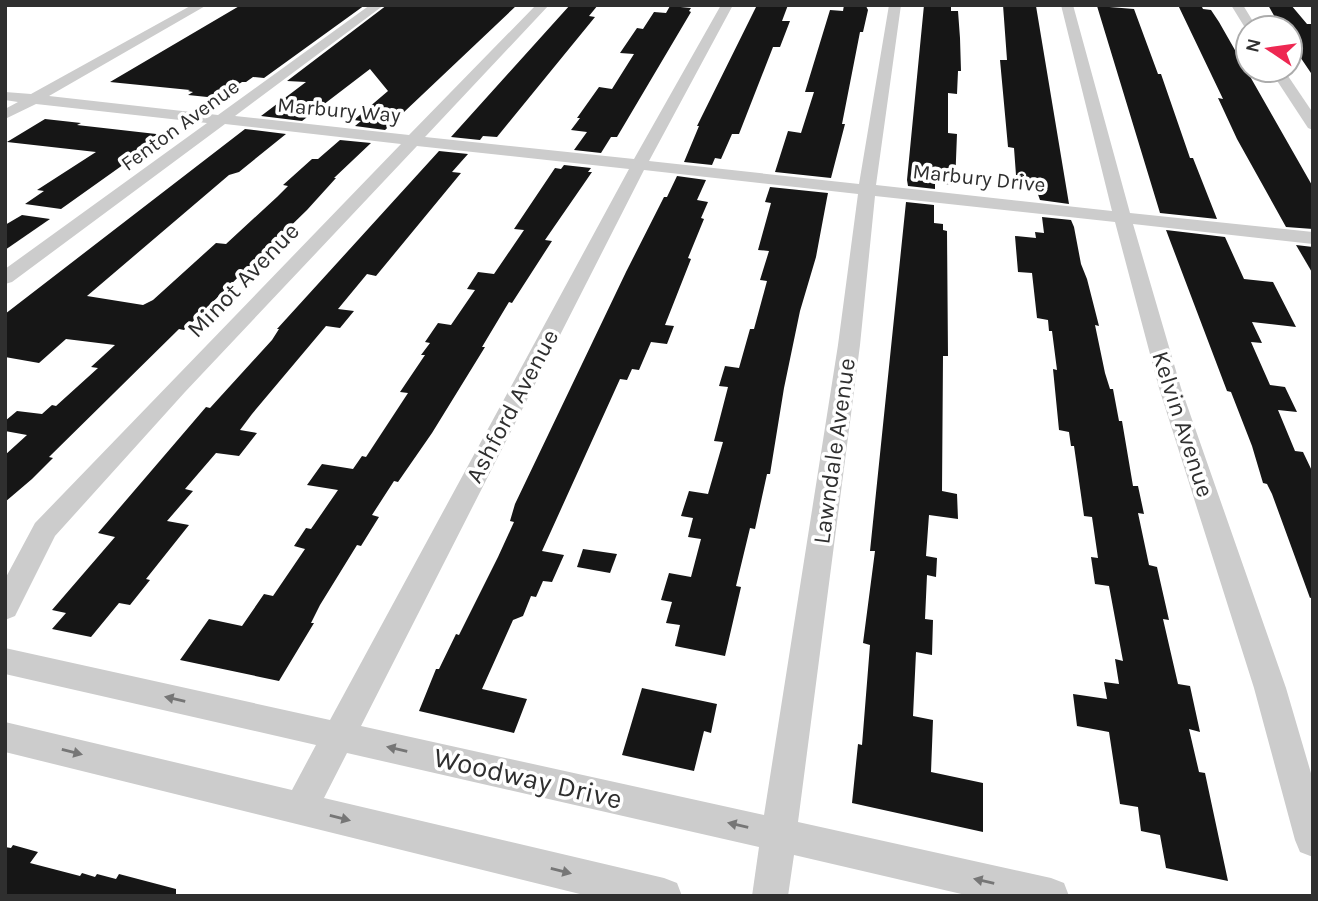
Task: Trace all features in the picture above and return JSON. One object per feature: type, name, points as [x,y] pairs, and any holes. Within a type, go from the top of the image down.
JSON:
[{"type":"street","points":[[5,115],[201,5]]},
{"type":"street","name":"Fenton Avenue","points":[[5,278],[378,5]]},
{"type":"street","name":"Minot Avenue","points":[[5,608],[44,530],[543,5]]},
{"type":"street","name":"Ashford Avenue","points":[[301,808],[640,163],[727,5]]},
{"type":"street","name":"Lawndale Avenue","points":[[770,896],[849,345],[867,188],[895,5]]},
{"type":"street","name":"Kelvin Avenue","points":[[1067,5],[1170,388],[1270,688],[1313,840]]},
{"type":"street","points":[[1286,84],[1313,125]]},
{"type":"street","points":[[5,96],[35,98]]},
{"type":"street","name":"Marbury Way","points":[[35,98],[640,163]]},
{"type":"street","name":"Marbury Drive","points":[[640,163],[1313,238]]},
{"type":"street","name":"Woodway Drive","points":[[5,661],[1051,896]]},
{"type":"street","points":[[5,737],[664,896]]},
{"type":"building","points":[[241,5],[365,5],[264,78],[253,77],[217,98],[188,95],[193,92],[188,91],[190,90],[110,82]]},
{"type":"building","points":[[387,5],[517,5],[385,130],[355,126],[361,121],[354,120],[388,91],[370,69],[302,121],[261,116],[306,82],[287,81]]},
{"type":"building","points":[[570,5],[598,5],[589,16],[595,17],[497,137],[483,136],[480,140],[451,137]]},
{"type":"building","points":[[757,5],[788,5],[782,21],[790,21],[780,47],[773,47],[739,134],[732,134],[721,159],[715,158],[712,165],[684,162],[697,126]]},
{"type":"building","points":[[844,5],[866,6],[868,10],[863,32],[860,32],[842,124],[845,124],[831,178],[775,172],[788,131],[801,133],[814,92],[805,92],[830,10],[843,11]]},
{"type":"building","points":[[924,5],[951,5],[951,11],[958,11],[960,38],[961,71],[958,71],[957,94],[948,93],[948,133],[957,134],[955,185],[935,183],[935,189],[908,186],[907,180]]},
{"type":"building","points":[[1003,5],[1036,6],[1069,204],[1040,200],[1035,186],[1025,185],[1024,176],[1016,175],[1014,148],[1008,147],[1000,60],[1007,60]]},
{"type":"building","points":[[1178,5],[1201,5],[1203,9],[1211,10],[1219,22],[1234,48],[1234,84],[1254,84],[1313,187],[1313,229],[1286,227],[1237,139],[1218,98],[1223,99]]},
{"type":"building","points":[[1268,5],[1291,5],[1299,14],[1273,14]]},
{"type":"building","points":[[670,6],[691,8],[691,12],[617,137],[611,137],[601,153],[574,150],[587,132],[571,130],[580,118],[577,118],[599,87],[612,89],[634,54],[620,53],[637,28],[643,29],[654,12],[666,13]]},
{"type":"building","points":[[1097,6],[1134,9],[1158,74],[1161,74],[1190,158],[1193,158],[1217,219],[1160,213]]},
{"type":"building","points":[[1304,20],[1307,24],[1313,24],[1313,76],[1304,63]]},
{"type":"building","points":[[45,119],[165,135],[61,209],[25,204],[44,191],[37,190],[96,152],[7,142]]},
{"type":"building","points":[[245,129],[286,134],[239,172],[229,175],[87,296],[143,305],[153,300],[216,243],[226,244],[277,197],[288,186],[283,185],[312,159],[318,159],[340,140],[371,143],[334,178],[307,210],[184,330],[179,329],[49,457],[53,458],[32,479],[5,502],[5,455],[27,435],[5,431],[5,421],[17,411],[42,414],[52,405],[56,406],[98,368],[91,367],[115,345],[66,339],[39,363],[5,357],[5,314]]},
{"type":"building","points":[[439,151],[468,154],[452,172],[461,173],[376,276],[367,274],[338,309],[354,311],[340,328],[326,326],[252,414],[240,430],[257,433],[239,456],[216,453],[185,489],[193,491],[167,521],[189,525],[146,579],[150,580],[130,605],[119,603],[91,637],[52,629],[66,613],[52,610],[115,537],[98,533],[206,407],[210,408],[272,340],[277,329]]},
{"type":"building","points":[[564,165],[591,168],[588,172],[592,172],[545,240],[552,241],[512,303],[509,302],[482,347],[485,347],[432,433],[398,482],[394,481],[372,515],[379,517],[361,546],[357,545],[320,605],[311,623],[314,623],[279,681],[180,660],[209,619],[242,626],[264,594],[273,596],[305,549],[294,546],[306,528],[311,529],[338,490],[307,485],[322,464],[353,469],[362,456],[366,457],[408,393],[400,392],[425,355],[421,355],[430,343],[425,342],[438,323],[451,325],[475,290],[467,289],[478,272],[494,274],[524,230],[514,229],[555,168],[561,169]]},
{"type":"building","points":[[677,176],[706,180],[697,200],[708,202],[688,258],[691,259],[665,325],[674,326],[667,344],[651,342],[639,370],[632,369],[627,380],[620,379],[542,551],[564,555],[552,582],[543,581],[536,597],[531,596],[523,616],[513,620],[482,689],[527,699],[514,733],[419,711],[436,669],[439,669],[456,634],[459,635],[498,557],[514,522],[510,521],[515,504],[626,272]]},
{"type":"building","points":[[770,187],[828,193],[816,257],[800,311],[784,388],[770,474],[767,474],[755,529],[750,528],[736,586],[741,587],[725,656],[675,646],[680,625],[666,623],[672,602],[661,600],[669,573],[691,577],[701,539],[688,537],[693,518],[681,516],[689,491],[708,494],[723,442],[714,441],[728,387],[719,386],[725,366],[739,368],[750,329],[754,329],[767,281],[760,280],[769,251],[758,250],[771,203],[765,202]]},
{"type":"building","points":[[906,202],[934,205],[934,223],[943,224],[943,230],[947,231],[948,356],[943,356],[942,491],[957,494],[958,519],[929,515],[926,556],[937,558],[936,577],[927,575],[925,619],[933,620],[932,655],[916,652],[913,716],[933,720],[931,772],[983,783],[983,832],[852,803],[858,744],[862,745],[870,645],[863,643],[875,551],[870,551]]},
{"type":"building","points":[[22,215],[50,219],[5,250],[5,225]]},
{"type":"building","points":[[1042,217],[1071,220],[1074,227],[1081,264],[1099,326],[1095,325],[1105,373],[1110,389],[1113,389],[1119,421],[1122,421],[1133,486],[1138,486],[1144,514],[1138,513],[1149,565],[1157,567],[1169,620],[1163,619],[1178,684],[1190,686],[1200,732],[1189,729],[1199,772],[1205,773],[1228,881],[1166,868],[1160,835],[1141,831],[1138,807],[1120,804],[1109,732],[1077,726],[1073,694],[1107,699],[1104,682],[1119,684],[1115,659],[1123,661],[1109,586],[1095,584],[1091,557],[1098,558],[1092,517],[1084,516],[1074,446],[1071,446],[1069,432],[1059,430],[1053,369],[1057,370],[1052,331],[1049,331],[1048,320],[1037,318],[1032,273],[1018,272],[1015,236],[1036,238],[1035,232],[1044,233]]},
{"type":"building","points":[[1166,230],[1225,237],[1244,279],[1273,282],[1296,327],[1252,322],[1262,343],[1251,342],[1270,385],[1285,387],[1297,412],[1278,410],[1295,451],[1303,452],[1313,473],[1313,597],[1310,598],[1272,494],[1267,484],[1263,483],[1252,446],[1231,392],[1227,391]]},
{"type":"building","points":[[1296,245],[1313,247],[1313,274]]},
{"type":"building","points":[[583,549],[617,554],[610,573],[577,567]]},
{"type":"building","points":[[642,688],[717,704],[711,733],[704,731],[694,771],[622,755]]},
{"type":"building","points":[[13,845],[38,852],[30,863],[80,876],[82,873],[95,877],[97,874],[116,879],[119,874],[176,889],[176,896],[5,896],[5,847],[11,848]]}]
